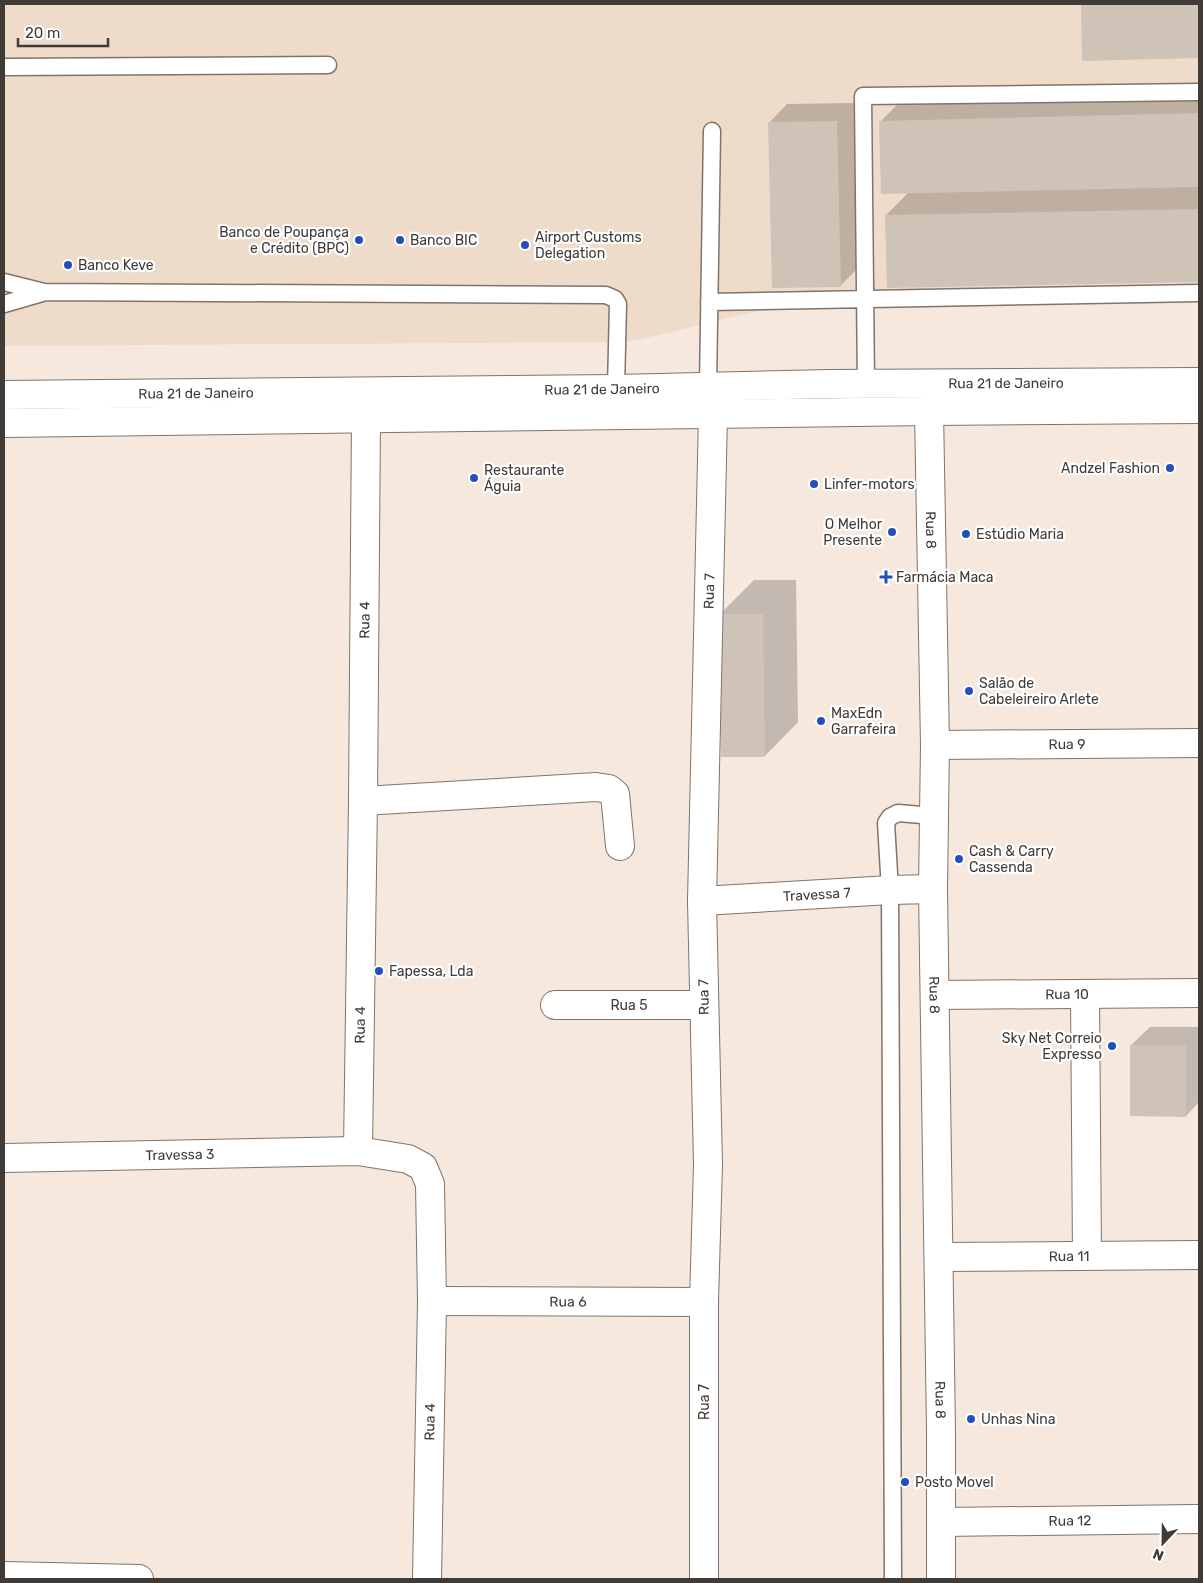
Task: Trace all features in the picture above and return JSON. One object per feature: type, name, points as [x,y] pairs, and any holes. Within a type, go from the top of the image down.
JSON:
[{"type":"street","name":"Rua 21 de Janeiro","points":[[4,395],[616,389],[866,384],[1199,382]]},
{"type":"street","name":"Rua 21 de Janeiro","points":[[4,423],[1199,409]]},
{"type":"street","name":"Rua 8","points":[[929,411],[935,745],[933,889],[939,1257],[941,1579]]},
{"type":"street","name":"Rua 7","points":[[704,1579],[704,1302],[708,1164],[702,901],[713,415]]},
{"type":"street","name":"Rua 4","points":[[366,418],[364,801],[358,1151],[408,1159],[423,1167],[430,1184],[432,1301],[427,1579]]},
{"type":"street","name":"Rua 9","points":[[935,745],[1199,743]]},
{"type":"street","points":[[364,801],[596,787],[609,789],[614,794],[620,846]]},
{"type":"street","name":"Travessa 7","points":[[702,901],[933,889]]},
{"type":"street","name":"Rua 10","points":[[935,995],[1199,993]]},
{"type":"street","points":[[1086,995],[1087,1255]]},
{"type":"street","name":"Rua 5","points":[[555,1005],[704,1005]]},
{"type":"street","name":"Travessa 3","points":[[4,1158],[358,1151]]},
{"type":"street","name":"Rua 11","points":[[939,1257],[1199,1255]]},
{"type":"street","name":"Rua 6","points":[[432,1301],[704,1302]]},
{"type":"street","name":"Rua 12","points":[[941,1522],[1199,1518]]},
{"type":"street","points":[[4,1576],[139,1579]]},
{"type":"lane","points":[[4,67],[328,65]]},
{"type":"lane","points":[[866,384],[863,96],[1199,92]]},
{"type":"lane","points":[[708,387],[712,131]]},
{"type":"lane","points":[[4,282],[44,292],[606,295],[615,299],[618,304],[616,389]]},
{"type":"lane","points":[[4,304],[44,292]]},
{"type":"lane","points":[[709,302],[1199,293]]},
{"type":"lane","points":[[893,1579],[890,890],[886,823],[890,816],[898,813],[934,816]]},
{"type":"shaded area","points":[[4,4],[1199,4],[1199,289],[844,290],[638,340],[617,342],[4,346]]},
{"type":"building","points":[[1081,4],[1199,4],[1199,58],[1082,61]]},
{"type":"building","points":[[1199,113],[1199,187],[881,194],[879,121]]},
{"type":"building","points":[[837,121],[841,287],[772,288],[768,122]]},
{"type":"building","points":[[1199,209],[1199,282],[887,288],[885,215]]},
{"type":"building","points":[[719,614],[763,614],[765,757],[721,757]]},
{"type":"building","points":[[1130,1045],[1186,1045],[1186,1117],[1130,1116]]},
{"type":"place","name":"Banco de Poupança e Crédito (BPC)","points":[[359,240]]},
{"type":"place","name":"Banco BIC","points":[[400,240]]},
{"type":"place","name":"Airport Customs Delegation","points":[[525,245]]},
{"type":"place","name":"Banco Keve","points":[[68,265]]},
{"type":"place","name":"Andzel Fashion","points":[[1170,468]]},
{"type":"place","name":"Restaurante Águia","points":[[474,478]]},
{"type":"place","name":"Linfer-motors","points":[[814,484]]},
{"type":"place","name":"O Melhor Presente","points":[[892,532]]},
{"type":"place","name":"Estúdio Maria","points":[[966,534]]},
{"type":"place","name":"Farmácia Maca","points":[[886,577]]},
{"type":"place","name":"Salão de Cabeleireiro Arlete","points":[[969,691]]},
{"type":"place","name":"MaxEdn Garrafeira","points":[[821,721]]},
{"type":"place","name":"Cash & Carry Cassenda","points":[[959,859]]},
{"type":"place","name":"Fapessa, Lda","points":[[379,971]]},
{"type":"place","name":"Sky Net Correio Expresso","points":[[1112,1046]]},
{"type":"place","name":"Unhas Nina","points":[[971,1419]]},
{"type":"place","name":"Posto Movel","points":[[905,1482]]}]
